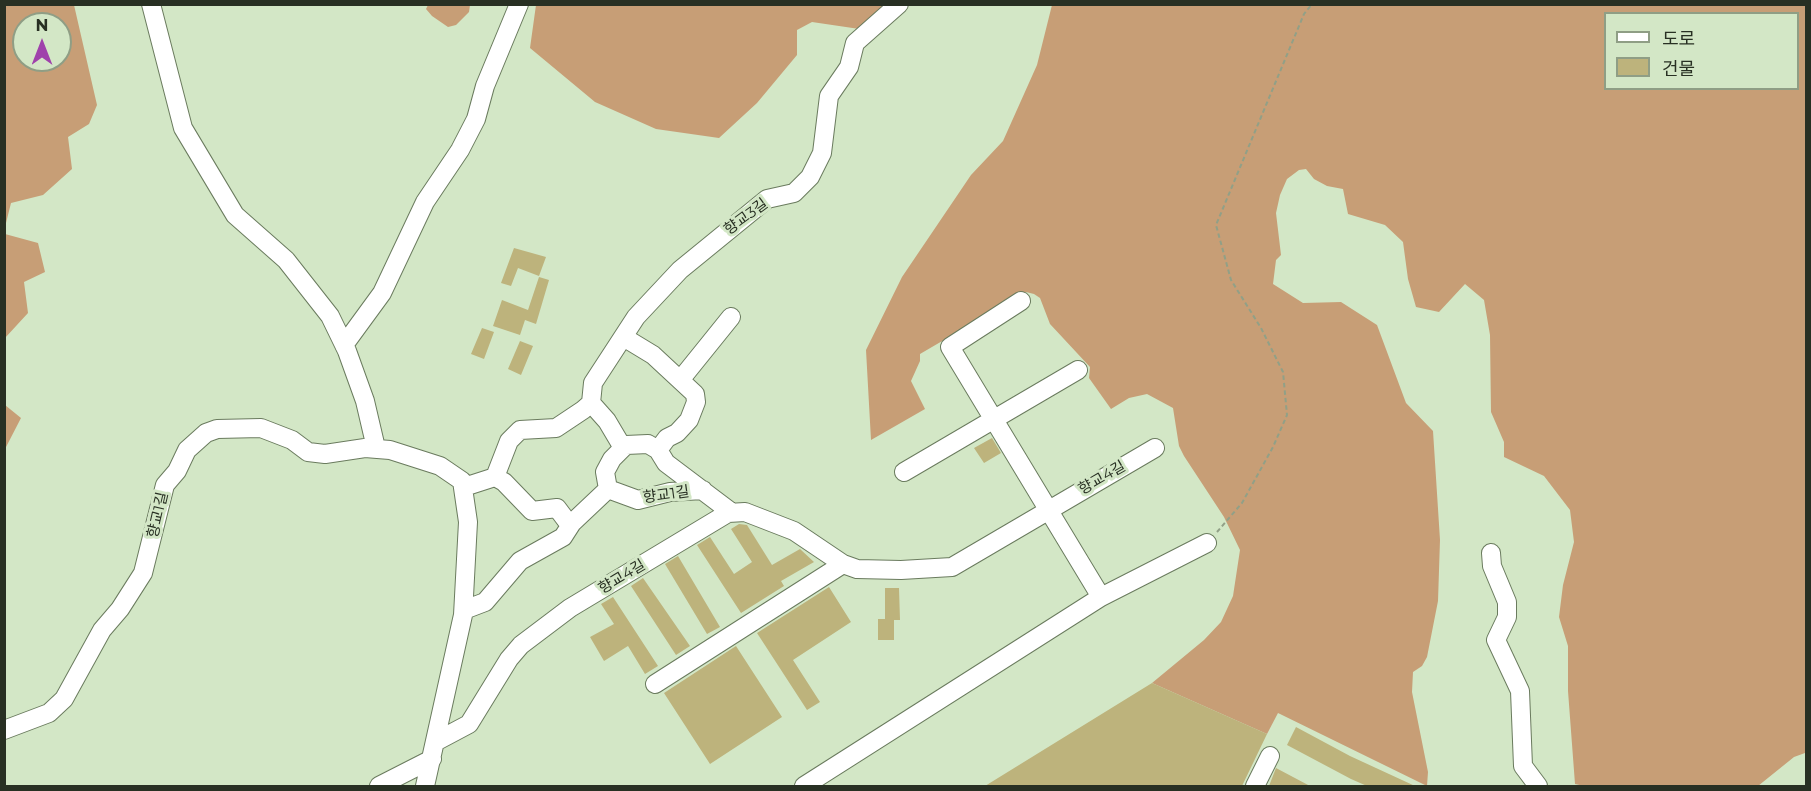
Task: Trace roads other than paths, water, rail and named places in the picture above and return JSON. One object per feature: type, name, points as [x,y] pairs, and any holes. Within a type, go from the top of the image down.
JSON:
[{"type":"street","points":[[151,4],[183,128],[235,215],[286,260],[330,316],[344,345],[365,401],[376,448]]},
{"type":"street","points":[[344,345],[382,293],[425,202],[460,150],[476,119],[484,86],[519,4]]},
{"type":"street","name":"향교3길","points":[[591,403],[593,383],[645,306],[708,244],[767,199],[794,193],[810,177],[822,153],[829,96],[849,67],[855,43],[899,4]]},
{"type":"street","points":[[1021,301],[950,347],[1101,597]]},
{"type":"street","points":[[681,379],[731,317]]},
{"type":"street","points":[[625,338],[653,355],[695,394],[696,402],[683,428],[667,438],[658,450]]},
{"type":"street","points":[[904,472],[1078,370]]},
{"type":"street","points":[[495,477],[514,435],[527,429],[556,428],[575,417],[591,403],[607,421],[623,448]]},
{"type":"street","name":"향교1길","points":[[4,730],[49,713],[64,699],[102,630],[120,609],[143,573],[165,485],[177,471],[187,450],[201,436],[217,429],[261,428],[286,437],[316,454],[376,448],[399,452],[441,466],[455,474],[464,487]]},
{"type":"street","points":[[464,610],[485,602],[520,561],[563,537],[572,523],[608,489],[606,466],[623,448],[637,443],[648,444],[658,450],[666,463],[731,512]]},
{"type":"street","name":"향교4길","points":[[437,741],[469,723],[509,659],[521,645],[570,608],[731,512],[745,512],[795,531],[843,564],[857,569],[901,570],[952,567],[1049,508],[1155,448]]},
{"type":"street","points":[[425,786],[437,741],[464,610],[468,522],[464,487],[495,477],[504,482],[532,511],[557,508],[566,520],[572,523]]},
{"type":"street","name":"향교1길","points":[[608,489],[639,500],[670,492],[703,490]]},
{"type":"street","points":[[804,786],[1101,597],[1207,543]]},
{"type":"street","points":[[1491,553],[1492,566],[1507,602],[1507,617],[1496,640],[1520,691],[1523,766],[1538,786]]},
{"type":"street","points":[[655,684],[843,564]]},
{"type":"street","points":[[1255,786],[1270,756]]},
{"type":"street","points":[[379,786],[432,759]]}]
